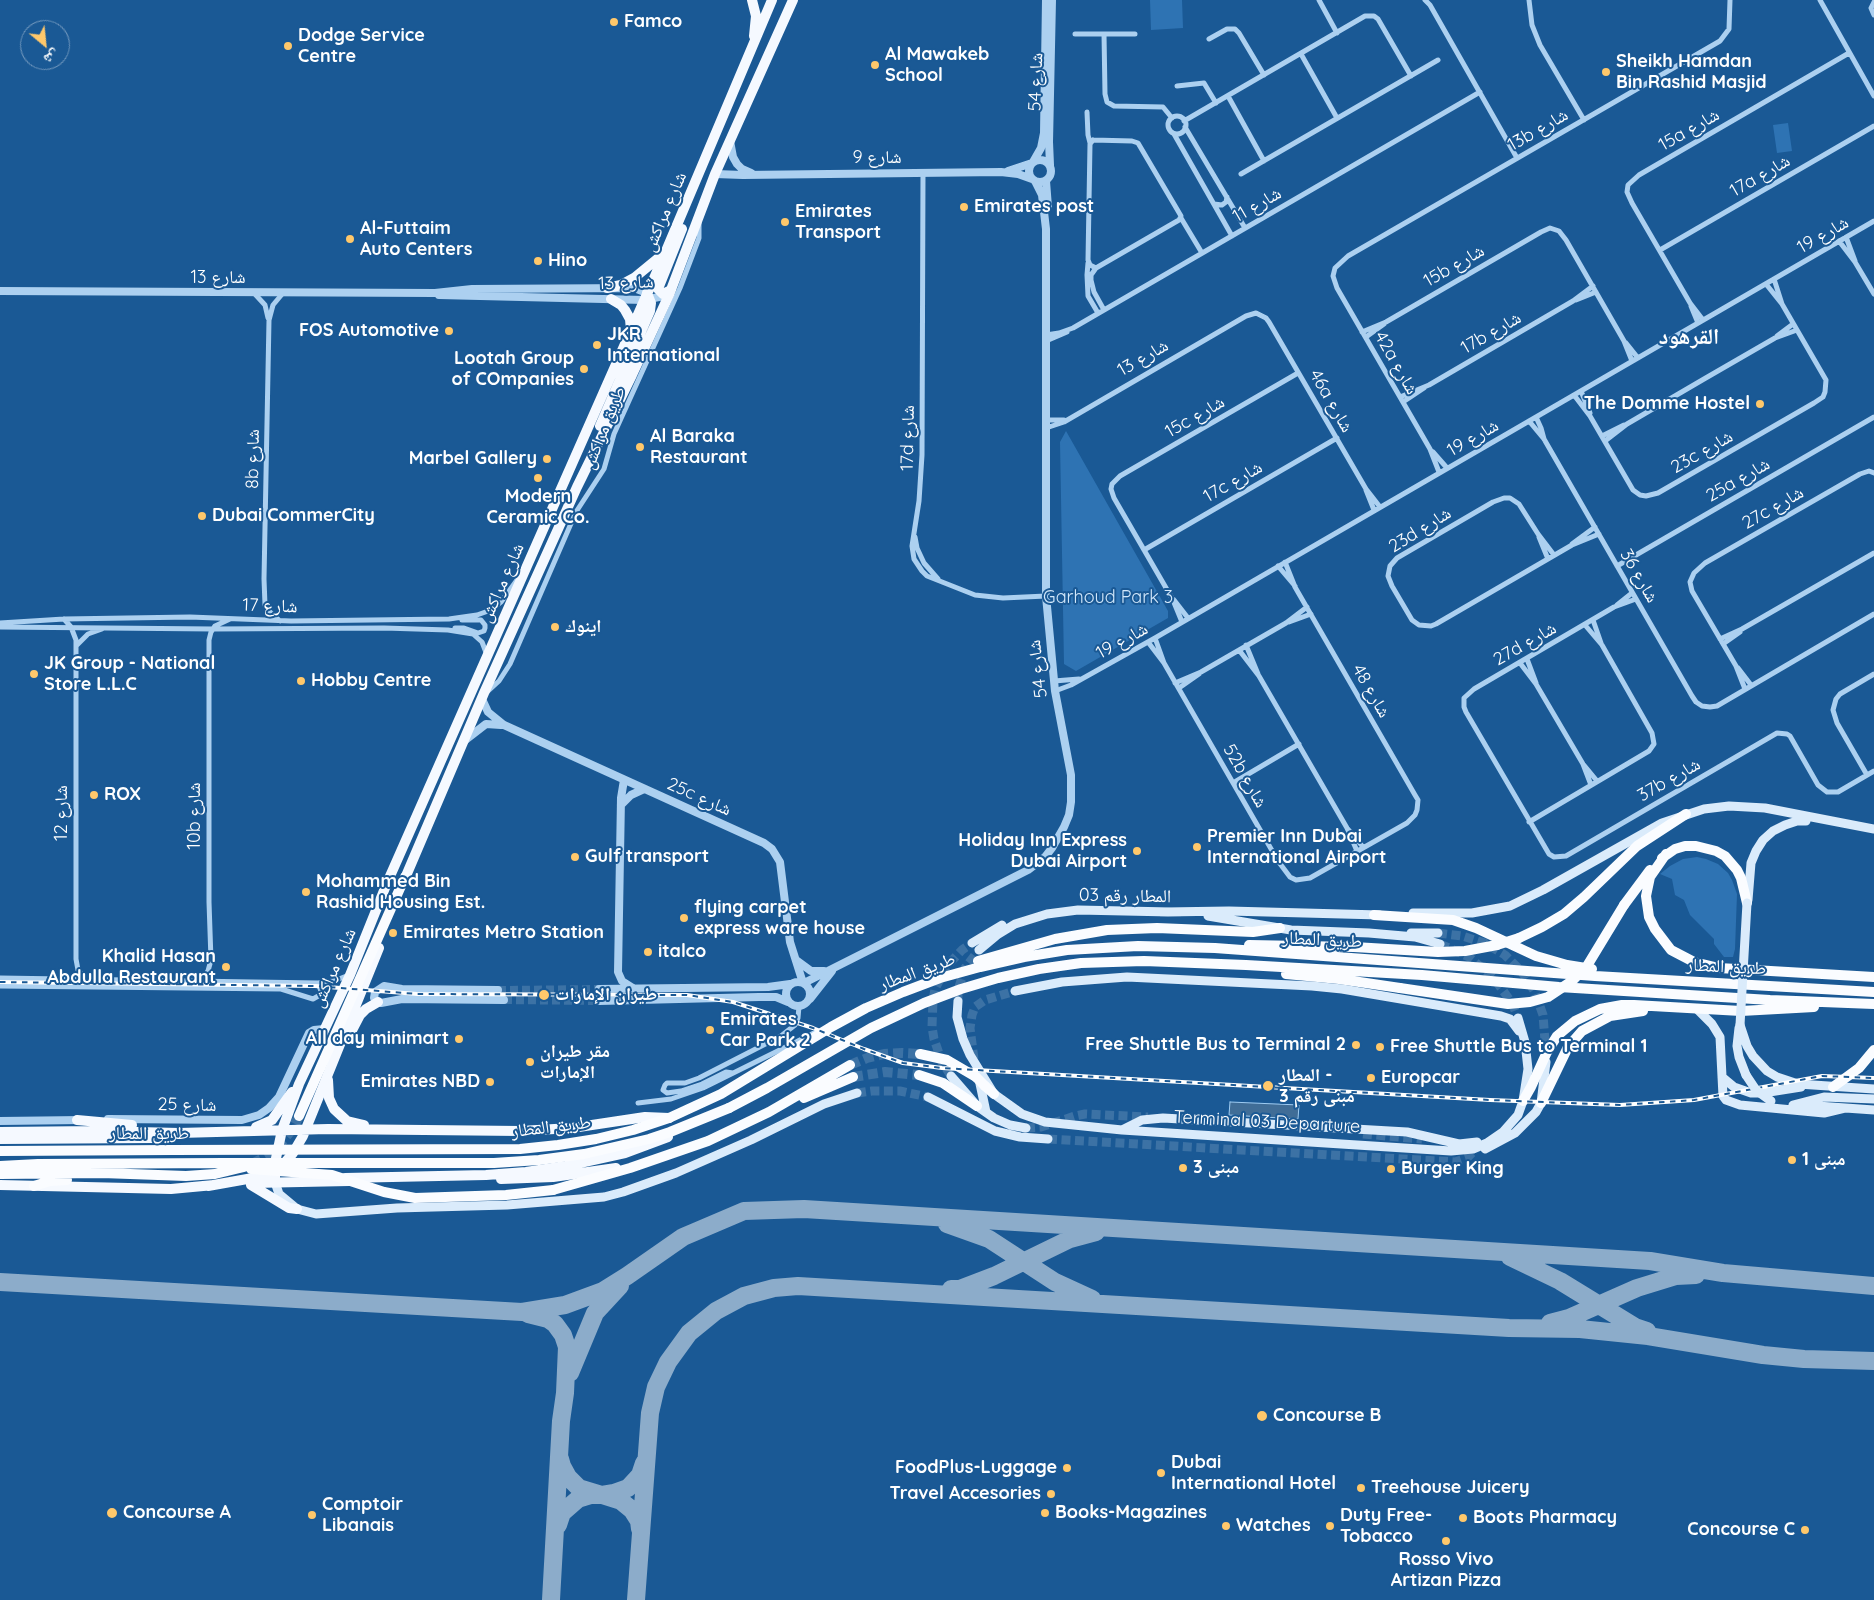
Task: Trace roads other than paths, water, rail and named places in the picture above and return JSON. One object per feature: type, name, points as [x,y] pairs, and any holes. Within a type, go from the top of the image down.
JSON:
[{"type":"highway","points":[[1215,948],[1246,945],[1328,946],[1451,952],[1497,945],[1519,938],[1553,921],[1569,910],[1584,898],[1637,846],[1686,814]]},
{"type":"highway","points":[[1246,965],[1276,972],[1338,979],[1508,1004],[1530,1002],[1548,997],[1572,981],[1587,966],[1647,873],[1666,854],[1675,849],[1696,846],[1716,851],[1725,856],[1741,878],[1747,904]]},
{"type":"highway","points":[[1666,854],[1650,877],[1646,896],[1648,912],[1655,929],[1671,950],[1694,962],[1719,968],[1874,977]]},
{"type":"highway","points":[[299,1116],[405,877]]},
{"type":"highway","points":[[1374,915],[1453,920],[1476,928],[1516,948],[1552,961],[1582,968],[1644,973],[1687,981]]},
{"type":"highway","points":[[940,978],[958,968],[998,955],[1055,939],[1090,932],[1141,928],[1253,932],[1280,928]]},
{"type":"highway","name":"طريق المطار","points":[[0,1150],[520,1149],[596,1139],[633,1130],[669,1118],[704,1103],[730,1090],[831,1027],[884,1000],[940,978],[1017,958],[1067,950],[1146,946],[1215,948],[1595,976],[1874,992]]},
{"type":"highway","name":"طريق المطار","points":[[0,1166],[38,1164],[494,1163],[584,1154],[649,1139],[729,1108],[888,1019],[924,1002],[979,983],[1039,969],[1103,962],[1151,961],[1246,965],[1422,975],[1572,988],[1874,1004]]},
{"type":"highway","points":[[1523,1100],[1532,1087],[1552,1044],[1563,1030],[1575,1021],[1600,1009],[1622,1005],[1741,1011],[1874,1004]]},
{"type":"highway","points":[[1541,1103],[1568,1047],[1582,1031],[1599,1020],[1619,1013],[1672,1008]]},
{"type":"highway","points":[[1833,1087],[1859,1068],[1874,1050]]},
{"type":"highway","points":[[920,1054],[947,1060],[976,1074],[994,1094]]},
{"type":"highway","points":[[225,1163],[257,1170],[332,1174],[384,1192],[415,1198],[506,1195],[553,1190],[689,1148],[730,1131],[850,1066]]},
{"type":"highway","points":[[919,1075],[943,1083],[982,1109]]},
{"type":"highway","points":[[730,1131],[746,1126],[853,1077]]},
{"type":"highway","points":[[0,1174],[206,1175],[244,1167]]},
{"type":"highway","points":[[34,1186],[59,1180],[160,1175]]},
{"type":"main road","points":[[752,0],[756,16],[753,46]]},
{"type":"main road","name":"شارع مراكش","points":[[275,1182],[275,1167],[281,1135],[300,1084],[350,974],[387,883],[630,330],[647,297],[772,0]]},
{"type":"main road","points":[[766,61],[767,46],[786,0]]},
{"type":"main road","name":"شارع مراكش","points":[[360,993],[399,900],[405,877],[483,696],[577,487],[670,293],[715,174],[793,0]]},
{"type":"main road","points":[[785,19],[800,0]]},
{"type":"main road","points":[[670,293],[664,294],[658,289],[683,227],[684,211]]},
{"type":"main road","points":[[607,288],[621,285],[634,278],[666,251]]},
{"type":"main road","points":[[599,442],[600,426],[650,311],[647,297]]},
{"type":"main road","points":[[611,299],[625,310],[630,319],[630,330]]},
{"type":"main road","points":[[1165,912],[1229,911],[1374,915],[1472,913],[1510,906],[1543,890],[1646,832],[1686,814],[1704,809],[1729,806],[1765,808],[1824,821],[1874,829]]},
{"type":"main road","points":[[1824,821],[1798,821],[1785,824],[1763,840],[1751,863],[1737,1046],[1746,1075],[1756,1090],[1771,1100],[1793,1105],[1874,1110]]},
{"type":"main road","name":"المطار رقم 03","points":[[975,946],[1015,924],[1047,914],[1078,910],[1165,912],[1225,918],[1300,931],[1369,933]]},
{"type":"main road","points":[[1369,933],[1438,933]]},
{"type":"main road","points":[[1369,933],[1415,937],[1440,944]]},
{"type":"main road","points":[[1015,991],[1062,982],[1126,977],[1342,989],[1501,1016],[1513,1022],[1525,1042]]},
{"type":"main road","points":[[340,1054],[359,1006],[360,993]]},
{"type":"main road","points":[[208,1186],[257,1178],[286,1158],[300,1142],[360,993]]},
{"type":"main road","points":[[378,1002],[360,1015],[340,1054],[330,1075],[328,1086],[329,1098],[334,1109],[342,1118],[352,1123],[380,1126],[391,1130]]},
{"type":"main road","points":[[958,1002],[957,1017],[963,1039],[970,1055],[994,1094]]},
{"type":"main road","points":[[1698,1010],[1712,1024],[1720,1037],[1722,1096],[1733,1104],[1824,1113],[1844,1108]]},
{"type":"main road","name":"Terminal 03 Departure","points":[[994,1094],[1022,1114],[1045,1122],[1122,1130],[1460,1151],[1480,1146],[1496,1137],[1518,1115],[1523,1100],[1528,1069],[1525,1042],[1518,1018]]},
{"type":"main road","points":[[1740,1025],[1747,1046],[1759,1063],[1767,1071],[1787,1081],[1810,1086],[1874,1089]]},
{"type":"main road","points":[[1486,1146],[1507,1139],[1530,1120],[1541,1103],[1546,1062]]},
{"type":"main road","points":[[976,1074],[982,1109]]},
{"type":"main road","points":[[951,1076],[982,1109],[994,1118],[1010,1125],[1026,1128]]},
{"type":"main road","points":[[1722,1077],[1734,1087],[1751,1093],[1810,1086]]},
{"type":"main road","points":[[244,1130],[263,1125],[272,1120],[300,1084]]},
{"type":"main road","points":[[248,1183],[289,1208],[321,1214],[397,1208],[507,1205],[614,1195],[691,1166],[751,1140],[824,1104],[857,1093]]},
{"type":"main road","points":[[928,1097],[989,1129],[1016,1137],[1048,1139]]},
{"type":"main road","points":[[1793,1105],[1824,1097],[1874,1099]]},
{"type":"main road","points":[[281,1135],[286,1158],[296,1171],[308,1177],[375,1178],[486,1175],[547,1169],[625,1153],[675,1134],[729,1108]]},
{"type":"main road","points":[[1122,1130],[1142,1120],[1163,1118],[1407,1132],[1450,1142],[1468,1144],[1491,1136],[1518,1115]]},
{"type":"main road","points":[[0,1139],[136,1139],[178,1133],[244,1130],[281,1135],[306,1130],[552,1130],[646,1117],[669,1118]]},
{"type":"main road","points":[[77,1120],[143,1126],[162,1132]]},
{"type":"main road","points":[[1010,1125],[1016,1137]]},
{"type":"main road","points":[[300,1142],[312,1136],[324,1135],[429,1134],[458,1130]]},
{"type":"main road","points":[[0,1132],[96,1131],[178,1133]]},
{"type":"main road","points":[[486,1175],[506,1179],[553,1177],[598,1171],[651,1160]]},
{"type":"main road","points":[[0,1185],[171,1188],[275,1182],[347,1182],[375,1178]]},
{"type":"main road","points":[[275,1182],[280,1194],[297,1209]]},
{"type":"street","name":"شارع 54","points":[[1032,162],[1041,148],[1044,133],[1046,0]]},
{"type":"street","name":"شارع 54","points":[[1050,165],[1052,0]]},
{"type":"street","points":[[1319,0],[1337,33]]},
{"type":"street","points":[[1425,0],[1431,2],[1518,158]]},
{"type":"street","points":[[1529,0],[1532,25],[1540,45],[1584,120]]},
{"type":"street","name":"13b شارع","points":[[1335,268],[1348,256],[1720,41],[1729,29],[1730,0]]},
{"type":"street","points":[[1821,0],[1874,96]]},
{"type":"street","points":[[1874,2],[1871,8],[1874,15]]},
{"type":"street","points":[[1174,134],[1180,134],[1185,124],[1216,103],[1365,16],[1374,16],[1380,22],[1410,76]]},
{"type":"street","points":[[1209,39],[1230,28],[1238,30],[1264,75]]},
{"type":"street","points":[[1075,34],[1134,34]]},
{"type":"street","points":[[1104,34],[1104,94],[1107,102],[1114,106],[1163,107],[1172,118]]},
{"type":"street","name":"15a شارع","points":[[1660,250],[1627,192],[1628,185],[1632,180],[1849,53]]},
{"type":"street","points":[[1301,54],[1337,118]]},
{"type":"street","points":[[1241,174],[1438,60]]},
{"type":"street","points":[[1176,86],[1204,83],[1216,103]]},
{"type":"street","name":"شارع 11","points":[[1046,338],[1063,335],[1480,92]]},
{"type":"street","points":[[1228,96],[1264,161]]},
{"type":"street","points":[[1087,112],[1090,142],[1088,296],[1098,313]]},
{"type":"street","points":[[1232,236],[1174,134],[1168,128],[1168,122],[1172,118],[1177,116],[1185,124],[1245,228]]},
{"type":"street","name":"17a شارع","points":[[1660,250],[1874,126]]},
{"type":"street","points":[[730,140],[733,157],[737,164],[742,169],[753,174]]},
{"type":"street","points":[[1090,142],[1095,140],[1132,141],[1138,143],[1202,253]]},
{"type":"street","points":[[1044,160],[1050,165],[1051,175],[1046,181],[1034,180],[1029,170],[1032,162],[1044,160]]},
{"type":"street","name":"شارع 9","points":[[1002,172],[1032,162]]},
{"type":"street","name":"شارع 9","points":[[715,174],[1002,172],[1018,174],[1034,180]]},
{"type":"street","name":"17d شارع","points":[[923,173],[922,447],[920,486],[912,546],[917,565],[928,576],[961,591],[1003,598],[1046,596]]},
{"type":"street","name":"شارع 54","points":[[804,983],[1028,870],[1045,857],[1067,821],[1072,789],[1055,691],[1046,596],[1046,229],[1042,195],[1034,180]]},
{"type":"street","name":"شارع 54","points":[[1046,181],[1048,218],[1046,229]]},
{"type":"street","points":[[1214,204],[1219,206],[1224,204],[1227,197]]},
{"type":"street","name":"طريق مراكش","points":[[483,696],[499,681],[510,664],[576,512],[604,469],[614,434],[663,327],[695,248],[700,233],[698,216]]},
{"type":"street","points":[[1104,310],[1094,292],[1091,280],[1091,275],[1096,268],[1180,218]]},
{"type":"street","name":"شارع 19","points":[[1055,691],[1071,685],[1155,638],[1874,221]]},
{"type":"street","name":"15b شارع","points":[[1364,335],[1550,228],[1559,231],[1592,286]]},
{"type":"street","points":[[1846,237],[1856,262]]},
{"type":"street","points":[[1839,241],[1869,280],[1874,294]]},
{"type":"street","points":[[1660,250],[1701,322]]},
{"type":"street","points":[[1089,262],[1096,268]]},
{"type":"street","name":"42a شارع","points":[[1335,268],[1333,276],[1337,288],[1430,449],[1439,472]]},
{"type":"street","points":[[1774,280],[1782,304]]},
{"type":"street","points":[[1766,284],[1782,304],[1796,330],[1775,338]]},
{"type":"street","points":[[1592,286],[1624,341],[1632,361]]},
{"type":"street","name":"17b شارع","points":[[1402,400],[1573,301],[1592,286]]},
{"type":"street","name":"شارع 13","points":[[0,291],[435,293],[448,290],[472,289],[634,288],[647,297]]},
{"type":"street","points":[[1573,301],[1596,292]]},
{"type":"street","name":"8b شارع","points":[[254,293],[265,305],[269,320]]},
{"type":"street","name":"8b شارع","points":[[280,621],[269,611],[264,597],[269,320],[273,305],[283,293]]},
{"type":"street","name":"شارع 13","points":[[435,293],[447,296],[611,299],[647,297],[670,293]]},
{"type":"street","name":"شارع 13","points":[[1046,424],[1058,425],[1246,316],[1256,313]]},
{"type":"street","name":"46a شارع","points":[[1256,313],[1266,318],[1377,509]]},
{"type":"street","points":[[1602,436],[1627,424],[1775,338],[1793,324]]},
{"type":"street","name":"23c شارع","points":[[1605,442],[1633,490],[1640,495],[1652,496],[1814,403],[1823,397],[1826,380],[1796,330]]},
{"type":"street","points":[[1624,341],[1638,358]]},
{"type":"street","name":"15c شارع","points":[[1144,550],[1114,498],[1111,489],[1112,484],[1120,476],[1298,373]]},
{"type":"street","points":[[1581,391],[1590,416]]},
{"type":"street","points":[[1574,395],[1590,416],[1605,442],[1627,424]]},
{"type":"street","name":"شارع 36","points":[[1536,417],[1544,439]]},
{"type":"street","name":"25a شارع","points":[[1617,566],[1874,417]]},
{"type":"street","name":"شارع 36","points":[[1529,421],[1544,439],[1696,702],[1710,707],[1745,689]]},
{"type":"street","name":"17c شارع","points":[[1144,550],[1336,438]]},
{"type":"street","points":[[1430,449],[1447,468]]},
{"type":"street","name":"27c شارع","points":[[1721,642],[1692,591],[1691,577],[1697,569],[1704,563],[1860,474],[1874,472]]},
{"type":"street","name":"23d شارع","points":[[1554,555],[1519,504],[1510,498],[1498,499],[1397,558],[1390,566],[1388,576],[1389,581],[1412,620],[1419,626],[1430,626],[1572,545],[1599,534]]},
{"type":"street","name":"23d شارع","points":[[1572,545],[1595,527]]},
{"type":"street","name":"23d شارع","points":[[1538,534],[1548,559]]},
{"type":"street","points":[[1144,550],[1173,600],[1182,622]]},
{"type":"street","points":[[1751,685],[1721,642],[1874,554]]},
{"type":"street","name":"شارع 48","points":[[1285,562],[1295,586]]},
{"type":"street","name":"شارع 48","points":[[1278,566],[1295,586],[1418,800],[1417,810]]},
{"type":"street","name":"شارع 17","points":[[0,623],[64,619],[232,618],[280,621],[449,618],[477,615],[491,610],[501,602],[512,585],[522,576]]},
{"type":"street","name":"27d شارع","points":[[1529,822],[1466,712],[1463,702],[1470,691],[1593,620],[1632,593]]},
{"type":"street","name":"27d شارع","points":[[1614,607],[1636,599]]},
{"type":"street","points":[[1173,600],[1188,618]]},
{"type":"street","points":[[1179,688],[1201,672],[1286,623],[1307,607]]},
{"type":"street","points":[[1286,623],[1311,614]]},
{"type":"street","points":[[1736,666],[1745,689],[1874,614]]},
{"type":"street","points":[[212,629],[232,618]]},
{"type":"street","points":[[448,630],[464,628],[481,632],[484,631],[485,625],[481,620],[449,618]]},
{"type":"street","name":"شارع 12","points":[[64,619],[75,633],[76,646],[76,959],[78,970],[84,978]]},
{"type":"street","points":[[1593,620],[1602,646]]},
{"type":"street","points":[[1529,822],[1649,751],[1654,744],[1652,733],[1602,646],[1585,624]]},
{"type":"street","name":"شارع 17","points":[[0,627],[384,628],[448,630],[473,634],[482,642],[488,656]]},
{"type":"street","points":[[76,646],[88,634],[108,628]]},
{"type":"street","name":"10b شارع","points":[[197,629],[206,638],[208,649]]},
{"type":"street","name":"10b شارع","points":[[202,980],[208,971],[211,960],[208,649],[212,629]]},
{"type":"street","name":"52b شارع","points":[[1155,638],[1164,663]]},
{"type":"street","name":"52b شارع","points":[[1148,642],[1164,663],[1278,861],[1290,877],[1296,880],[1310,878],[1407,823],[1417,810]]},
{"type":"street","points":[[1246,646],[1259,676],[1347,828],[1357,851]]},
{"type":"street","points":[[1239,650],[1259,676]]},
{"type":"street","points":[[1527,659],[1536,684]]},
{"type":"street","points":[[1520,663],[1536,684],[1583,764],[1597,781]]},
{"type":"street","points":[[1175,683],[1201,672]]},
{"type":"street","points":[[1874,674],[1840,694],[1833,704],[1834,716],[1867,775],[1874,771]]},
{"type":"street","name":"شارع 19","points":[[1054,682],[1084,677]]},
{"type":"street","name":"25c شارع","points":[[483,696],[488,712],[504,725],[764,843],[772,849],[780,862],[789,936],[804,983]]},
{"type":"street","points":[[464,742],[486,724],[504,725]]},
{"type":"street","name":"37b شارع","points":[[1529,822],[1549,854],[1554,857],[1566,856],[1777,733],[1787,734],[1792,740],[1822,790],[1838,792],[1867,775]]},
{"type":"street","points":[[1233,783],[1299,744]]},
{"type":"street","points":[[1583,764],[1591,785]]},
{"type":"street","points":[[624,780],[621,805],[618,972],[622,981],[633,988]]},
{"type":"street","points":[[621,805],[631,795],[644,789]]},
{"type":"street","points":[[1347,828],[1363,847]]},
{"type":"street","points":[[796,962],[811,971],[832,970]]},
{"type":"street","name":"25c شارع","points":[[791,983],[796,962]]},
{"type":"street","name":"شارع 54","points":[[810,999],[832,970]]},
{"type":"street","points":[[0,978],[318,983],[334,981],[350,974]]},
{"type":"street","points":[[268,981],[271,988]]},
{"type":"street","points":[[599,990],[768,987],[798,981],[804,983],[809,988],[810,999],[806,1004],[799,1006],[776,998],[760,997],[599,1000]]},
{"type":"street","points":[[0,986],[271,988],[291,990],[312,999],[320,995],[321,991],[318,983]]},
{"type":"street","points":[[788,1002],[785,992],[791,983]]},
{"type":"street","points":[[498,990],[402,989],[384,986],[378,989],[374,994],[374,998],[378,1002],[384,1003],[402,998],[504,1000]]},
{"type":"street","points":[[733,1073],[726,1072],[702,1084],[681,1091],[667,1093],[663,1090],[667,1083],[685,1083],[699,1078],[781,1036],[794,1025],[798,1018],[799,1006]]},
{"type":"street","points":[[638,1103],[671,1099],[687,1094],[719,1081],[807,1035],[831,1027]]},
{"type":"street","name":"شارع 25","points":[[0,1121],[127,1118],[242,1120],[251,1118],[269,1108],[279,1097],[309,1034],[314,1030],[324,1029]]},
{"type":"tunnel","points":[[1438,933],[1462,936],[1485,943],[1505,955],[1522,972],[1535,992],[1543,1015],[1546,1054]]},
{"type":"tunnel","points":[[951,1076],[942,1062],[934,1039],[932,1027],[933,1000],[935,989],[946,967],[962,950],[972,943]]},
{"type":"tunnel","points":[[1440,944],[1469,957],[1493,977],[1512,1003],[1518,1018]]},
{"type":"tunnel","points":[[958,1001],[958,990],[965,968],[979,950]]},
{"type":"tunnel","points":[[498,990],[599,989]]},
{"type":"tunnel","points":[[974,1059],[970,1028],[975,1007],[985,1000],[1015,991]]},
{"type":"tunnel","points":[[504,1000],[599,1001]]},
{"type":"tunnel","points":[[850,1065],[884,1054],[920,1054]]},
{"type":"tunnel","points":[[853,1077],[885,1072],[919,1075]]},
{"type":"tunnel","points":[[857,1093],[900,1091],[928,1097]]},
{"type":"tunnel","points":[[1026,1128],[1041,1127],[1085,1114],[1148,1117]]},
{"type":"tunnel","points":[[252,1164],[277,1148],[293,1128],[299,1116]]},
{"type":"tunnel","points":[[1363,1134],[1422,1139]]},
{"type":"tunnel","points":[[1048,1139],[1455,1162],[1467,1158],[1473,1152]]},
{"type":"railway","points":[[0,982],[315,986],[417,994],[687,995],[733,1002],[813,1028],[903,1063],[942,1068],[1490,1100],[1620,1105],[1694,1100],[1822,1076],[1874,1078]]},
{"type":"place","name":"Famco","points":[[614,22]]},
{"type":"place","name":"Dodge Service Centre","points":[[288,46]]},
{"type":"place","name":"Al Mawakeb School","points":[[875,65]]},
{"type":"place","name":"Sheikh Hamdan Bin Rashid Masjid","points":[[1606,72]]},
{"type":"place","name":"Emirates post","points":[[964,207]]},
{"type":"place","name":"Emirates Transport","points":[[785,222]]},
{"type":"place","name":"Al-Futtaim Auto Centers","points":[[350,239]]},
{"type":"place","name":"Hino","points":[[538,261]]},
{"type":"place","name":"FOS Automotive","points":[[449,331]]},
{"type":"place","name":"JKR International","points":[[597,345]]},
{"type":"place","name":"Lootah Group of COmpanies","points":[[584,369]]},
{"type":"place","name":"The Domme Hostel","points":[[1760,404]]},
{"type":"place","name":"Al Baraka Restaurant","points":[[640,447]]},
{"type":"place","name":"Marbel Gallery","points":[[547,459]]},
{"type":"place","name":"Modern Ceramic Co.","points":[[538,478]]},
{"type":"place","name":"Dubai CommerCity","points":[[202,516]]},
{"type":"place","name":"اينوك","points":[[555,627]]},
{"type":"place","name":"JK Group - National Store L.L.C","points":[[34,674]]},
{"type":"place","name":"Hobby Centre","points":[[301,681]]},
{"type":"place","name":"ROX","points":[[94,795]]},
{"type":"place","name":"Premier Inn Dubai International Airport","points":[[1197,847]]},
{"type":"place","name":"Holiday Inn Express Dubai Airport","points":[[1137,851]]},
{"type":"place","name":"Gulf transport","points":[[575,857]]},
{"type":"place","name":"Mohammed Bin Rashid Housing Est.","points":[[306,892]]},
{"type":"place","name":"flying carpet express ware house","points":[[684,918]]},
{"type":"place","name":"Emirates Metro Station","points":[[393,933]]},
{"type":"place","name":"italco","points":[[648,952]]},
{"type":"place","name":"Khalid Hasan Abdulla Restaurant","points":[[226,967]]},
{"type":"place","name":"طيران الإمارات","points":[[544,995]]},
{"type":"place","name":"Emirates Car Park 2","points":[[710,1030]]},
{"type":"place","name":"All day minimart","points":[[459,1039]]},
{"type":"place","name":"Free Shuttle Bus to Terminal 2","points":[[1356,1045]]},
{"type":"place","name":"Free Shuttle Bus to Terminal 1","points":[[1380,1047]]},
{"type":"place","name":"مقر طيران الإمارات","points":[[530,1062]]},
{"type":"place","name":"Europcar","points":[[1371,1078]]},
{"type":"place","name":"Emirates NBD","points":[[490,1082]]},
{"type":"place","name":"المطار - مبنى رقم 3","points":[[1268,1086]]},
{"type":"place","name":"مبنى 1","points":[[1792,1160]]},
{"type":"place","name":"مبنى 3","points":[[1183,1168]]},
{"type":"place","name":"Burger King","points":[[1391,1169]]},
{"type":"place","name":"Concourse B","points":[[1262,1416]]},
{"type":"place","name":"FoodPlus-Luggage","points":[[1067,1468]]},
{"type":"place","name":"Dubai International Hotel","points":[[1161,1473]]},
{"type":"place","name":"Treehouse Juicery","points":[[1361,1488]]},
{"type":"place","name":"Travel Accesories","points":[[1051,1494]]},
{"type":"place","name":"Concourse A","points":[[112,1513]]},
{"type":"place","name":"Books-Magazines","points":[[1045,1513]]},
{"type":"place","name":"Comptoir Libanais","points":[[312,1515]]},
{"type":"place","name":"Boots Pharmacy","points":[[1463,1518]]},
{"type":"place","name":"Watches","points":[[1226,1526]]},
{"type":"place","name":"Duty Free- Tobacco","points":[[1330,1526]]},
{"type":"place","name":"Concourse C","points":[[1805,1530]]},
{"type":"place","name":"Rosso Vivo Artizan Pizza","points":[[1446,1541]]},
{"type":"district","name":"القرهود","points":[[1689,337]]},
{"type":"park label","name":"Garhoud Park 3","points":[[1108,598]]}]
